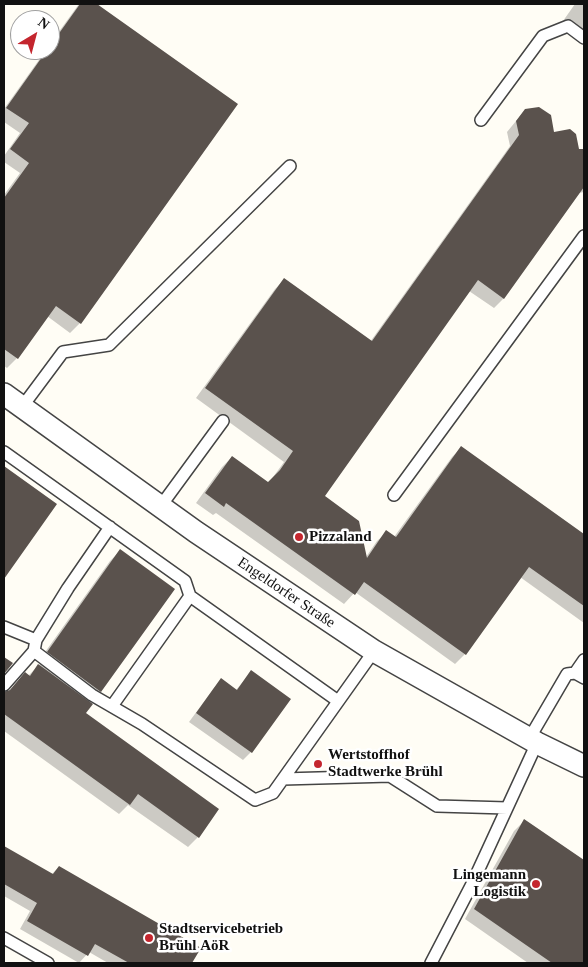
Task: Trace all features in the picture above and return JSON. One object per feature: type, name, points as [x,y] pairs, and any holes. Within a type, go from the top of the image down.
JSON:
[{"type":"street","name":"Engeldorfer Straße","points":[[12,402],[160,507],[374,651],[533,741],[584,766]]},
{"type":"lane","points":[[481,120],[542,36],[568,26],[584,38]]},
{"type":"lane","points":[[12,402],[63,352],[109,345],[290,166]]},
{"type":"lane","points":[[394,495],[584,236]]},
{"type":"lane","points":[[160,507],[223,421]]},
{"type":"lane","points":[[4,452],[185,581],[190,596],[338,701]]},
{"type":"lane","points":[[4,685],[35,646],[68,588],[110,527]]},
{"type":"lane","points":[[112,706],[190,596]]},
{"type":"lane","points":[[4,627],[35,646],[92,695],[142,724],[255,800],[273,793],[374,651]]},
{"type":"lane","points":[[431,963],[472,884],[507,808],[533,741],[567,674],[579,676],[584,660]]},
{"type":"lane","points":[[283,779],[390,776],[437,806],[507,808]]},
{"type":"lane","points":[[4,938],[48,963]]},
{"type":"building","points":[[80,4],[97,4],[238,104],[81,324],[56,306],[18,359],[4,349],[4,198],[29,163],[10,149],[29,123],[6,108],[40,60],[60,60],[60,32]]},
{"type":"building","points":[[539,107],[551,115],[554,132],[570,129],[576,134],[579,149],[584,149],[584,187],[504,299],[478,280],[325,496],[359,521],[367,558],[386,530],[396,537],[461,446],[584,534],[584,606],[529,567],[466,655],[364,582],[355,595],[226,503],[224,507],[205,493],[232,456],[268,482],[280,470],[293,451],[205,388],[284,278],[372,341],[519,135],[516,121],[525,109]]},
{"type":"building","points":[[4,466],[57,504],[4,579]]},
{"type":"building","points":[[120,549],[175,589],[101,692],[47,652]]},
{"type":"building","points":[[4,657],[13,663],[4,674]]},
{"type":"building","points":[[38,664],[93,704],[86,713],[219,809],[199,838],[138,794],[130,805],[4,714],[4,692],[10,690],[25,672],[30,676]]},
{"type":"building","points":[[251,670],[291,699],[252,753],[196,713],[221,678],[237,690]]},
{"type":"building","name":"Lingemann Logistik","points":[[524,819],[584,860],[584,963],[552,963],[474,909]]},
{"type":"building","points":[[4,846],[53,874],[59,866],[201,948],[192,963],[129,963],[95,944],[88,956],[27,921],[37,903],[4,884]]},
{"type":"place","name":"Pizzaland","points":[[299,537]]},
{"type":"place","name":"Wertstoffhof Stadtwerke Brühl","points":[[318,764]]},
{"type":"place","name":"Lingemann Logistik","points":[[536,884]]},
{"type":"place","name":"Stadtservicebetrieb Brühl AöR","points":[[149,938]]}]
